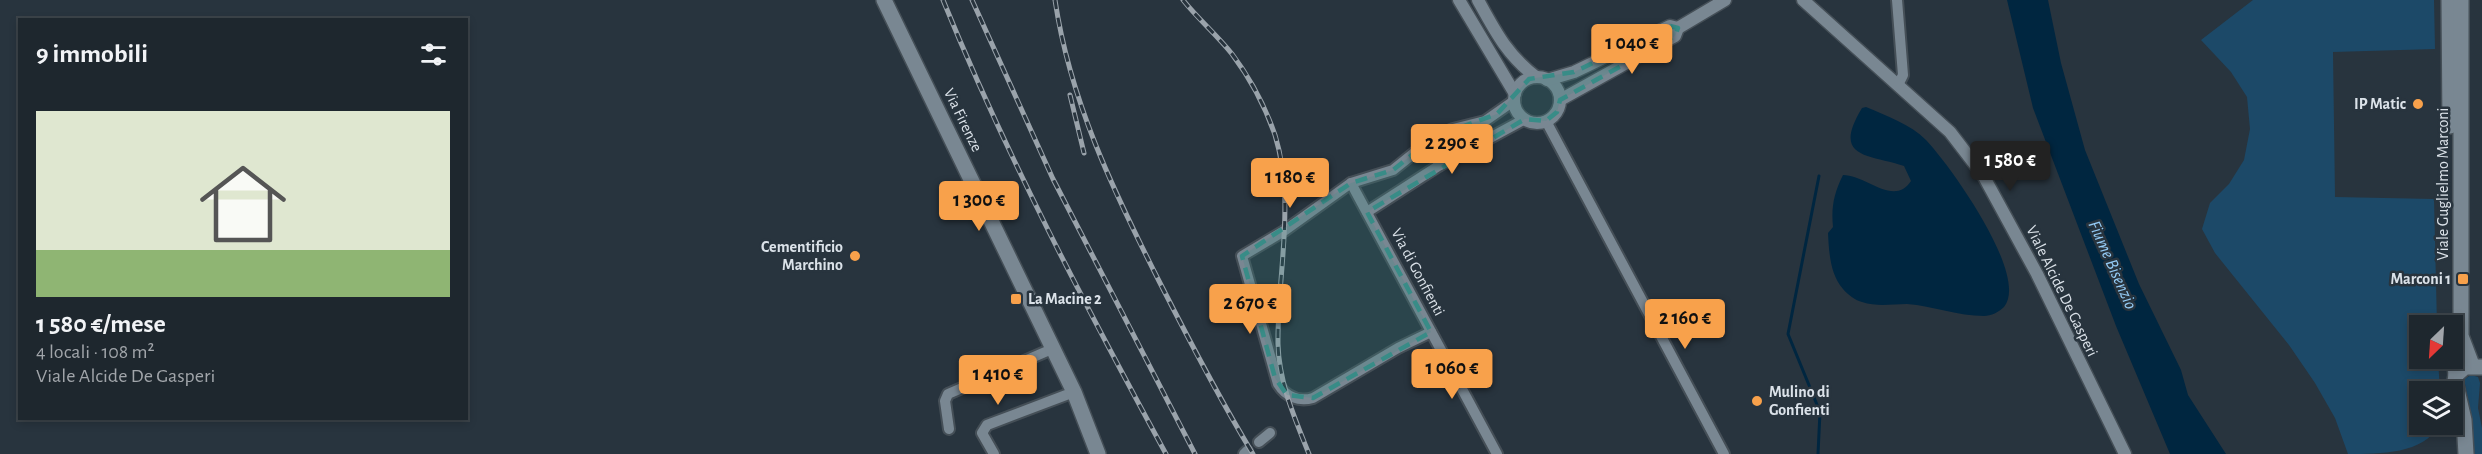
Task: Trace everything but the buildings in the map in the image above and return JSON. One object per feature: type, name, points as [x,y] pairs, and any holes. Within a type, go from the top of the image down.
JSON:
[{"type":"main road","name":"Via Firenze","points":[[884,0],[1074,392],[1098,454]]},
{"type":"main road","name":"Viale Guglielmo Marconi","points":[[2450,0],[2452,315]]},
{"type":"main road","name":"Viale Guglielmo Marconi","points":[[2460,0],[2461,336],[2477,366]]},
{"type":"main road","points":[[2456,375],[2465,367],[2477,366]]},
{"type":"main road","points":[[2455,369],[2455,387],[2464,420],[2466,454]]},
{"type":"street","points":[[1459,0],[1515,97],[1516,108],[1525,119],[1539,123],[1546,121],[1557,112],[1560,100],[1557,88],[1519,65],[1503,46],[1478,0]]},
{"type":"street","points":[[1560,100],[1675,36],[1678,28],[1725,0]]},
{"type":"street","name":"Viale Alcide De Gasperi","points":[[1803,0],[1950,132],[1983,175],[2037,274],[2125,454]]},
{"type":"street","points":[[1897,0],[1902,75],[1898,85]]},
{"type":"street","points":[[1351,183],[1393,170],[1434,137],[1453,129],[1485,121],[1515,97],[1523,82],[1575,72],[1670,26],[1678,28]]},
{"type":"street","points":[[1367,212],[1440,165],[1525,119]]},
{"type":"street","points":[[1546,121],[1724,454]]},
{"type":"street","points":[[1434,137],[1434,154],[1440,165]]},
{"type":"street","name":"Via di Gonfienti","points":[[1351,183],[1431,332],[1398,348],[1313,398],[1304,400],[1287,395],[1275,378],[1242,256],[1284,231],[1351,183]]},
{"type":"street","points":[[1431,332],[1497,454]]},
{"type":"street","points":[[949,429],[945,401],[948,394],[1052,349]]},
{"type":"street","points":[[994,454],[982,433],[987,426],[1074,392]]},
{"type":"street","points":[[1259,442],[1270,433]]},
{"type":"highlighted area","points":[[1670,26],[1678,28],[1675,36],[1560,100],[1557,112],[1546,121],[1525,119],[1367,212],[1431,332],[1313,398],[1287,395],[1275,378],[1242,256],[1351,183],[1393,170],[1434,137],[1497,114],[1529,79],[1574,72]]},
{"type":"shaded area","points":[[2253,0],[2434,0],[2435,49],[2333,52],[2335,197],[2434,199],[2437,315],[2409,315],[2409,369],[2439,369],[2439,381],[2409,381],[2409,435],[2432,435],[2423,442],[2400,450],[2374,454],[2348,454],[2335,418],[2315,383],[2289,345],[2215,253],[2202,229],[2210,203],[2229,184],[2244,160],[2250,129],[2247,97],[2231,72],[2201,40]]},
{"type":"shaded area","points":[[2471,375],[2478,377],[2480,383],[2478,408],[2482,428],[2482,454],[2473,454],[2472,419],[2464,379]]},
{"type":"water","name":"Fiume Bisenzio","points":[[2007,0],[2048,0],[2061,63],[2085,150],[2139,284],[2181,370],[2188,395],[2226,454],[2170,454],[2116,326],[2033,108]]},
{"type":"water","points":[[1866,107],[1920,134],[1968,195],[1997,247],[2006,271],[2009,292],[2004,307],[2000,311],[1984,316],[1974,316],[1917,305],[1868,304],[1852,297],[1835,277],[1828,233],[1833,227],[1834,200],[1843,175],[1852,176],[1888,191],[1904,188],[1911,181],[1904,166],[1867,156],[1852,146],[1853,125],[1862,108]]},
{"type":"waterway","points":[[1818,454],[1820,412],[1788,334],[1819,176]]},
{"type":"railway","points":[[943,0],[1020,173],[1166,454]]},
{"type":"railway","points":[[972,0],[1053,179],[1195,454]]},
{"type":"railway","points":[[1055,0],[1071,74],[1110,180],[1182,325],[1253,454]]},
{"type":"railway","points":[[1183,0],[1239,63],[1262,103],[1275,135],[1281,161],[1285,213],[1278,318],[1279,358],[1289,400],[1309,454]]},
{"type":"railway","points":[[1070,95],[1084,153]]},
{"type":"place","name":"IP Matic","points":[[2418,104]]},
{"type":"place","name":"Cementificio Marchino","points":[[855,256]]},
{"type":"place","name":"Marconi 1","points":[[2463,279]]},
{"type":"place","name":"La Macine 2","points":[[1016,299]]},
{"type":"place","name":"Mulino di Gonfienti","points":[[1757,401]]}]
